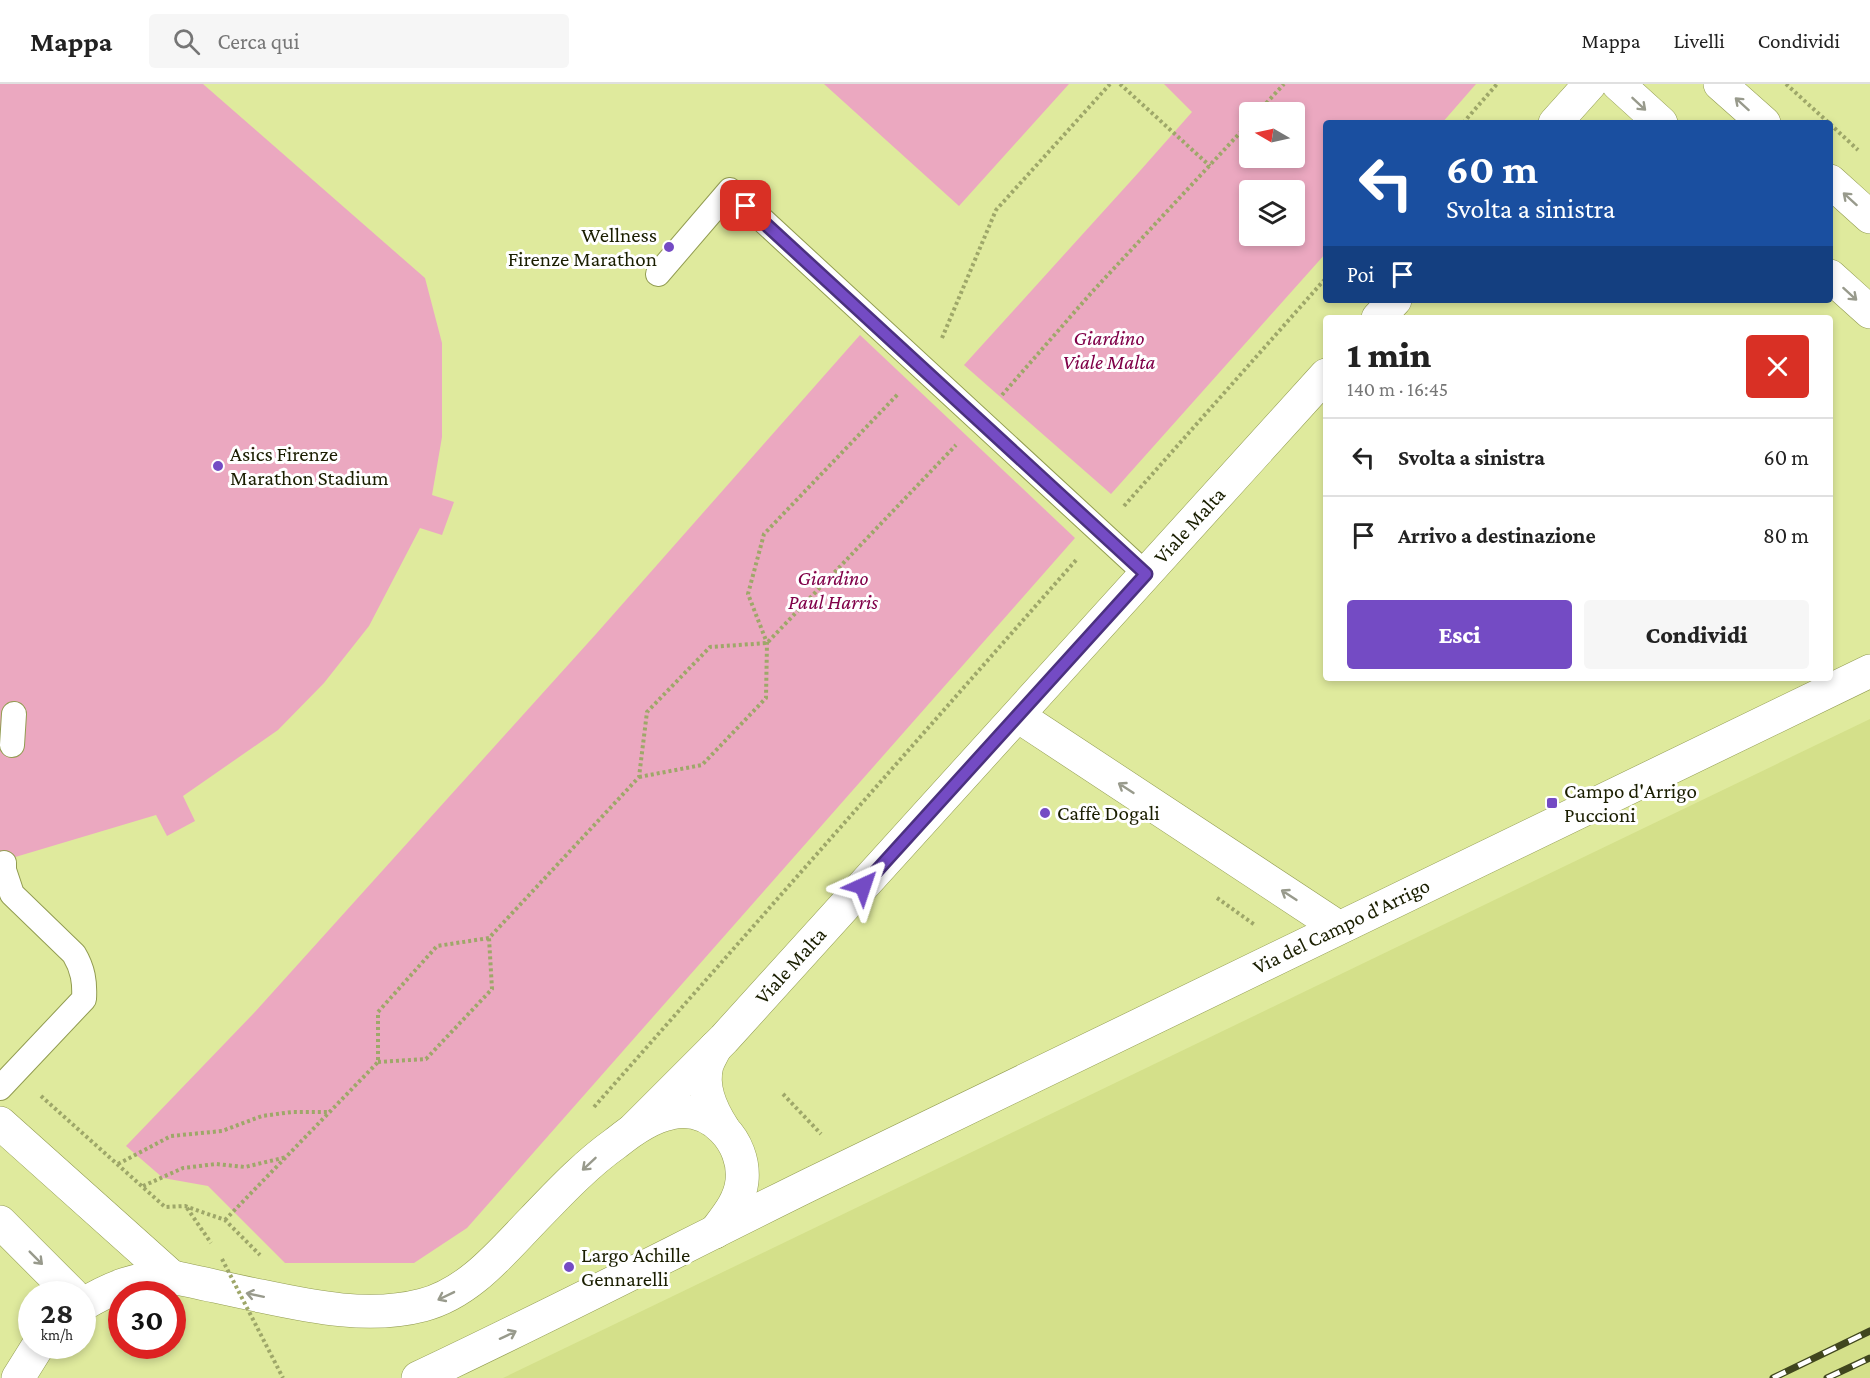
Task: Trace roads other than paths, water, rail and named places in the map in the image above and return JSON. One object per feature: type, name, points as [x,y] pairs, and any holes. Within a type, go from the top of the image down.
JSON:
[{"type":"street","points":[[1558,120],[1590,84]]},
{"type":"street","points":[[1618,84],[1657,120]]},
{"type":"street","points":[[1720,84],[1761,120]]},
{"type":"street","points":[[1833,184],[1870,217]]},
{"type":"street","points":[[1833,279],[1870,312]]},
{"type":"street","points":[[1381,315],[1392,303]]},
{"type":"street","name":"Viale Malta","points":[[635,1128],[715,1048],[1323,378]]},
{"type":"street","name":"Via del Campo d'Arrigo","points":[[713,1233],[1338,927],[1870,671]]},
{"type":"street","points":[[1018,716],[1338,927]]},
{"type":"street","name":"Viale Malta","points":[[715,1048],[707,1066],[706,1084],[713,1112],[729,1136]]},
{"type":"street","points":[[96,1298],[129,1282],[150,1277],[172,1277],[322,1308],[399,1311],[425,1305],[462,1287],[489,1265],[566,1185],[597,1156],[635,1128],[653,1119],[683,1112],[700,1115],[716,1122],[729,1136],[741,1158],[742,1180],[740,1192],[731,1212],[713,1233],[418,1378]]},
{"type":"street","points":[[0,1123],[172,1277]]},
{"type":"street","name":"Via del Campo d'Arrigo","points":[[729,1136],[767,1177],[791,1183],[813,1183]]},
{"type":"street","points":[[0,1222],[59,1281]]},
{"type":"street","points":[[18,1378],[30,1359]]},
{"type":"lane","points":[[658,274],[730,190],[1146,574]]},
{"type":"lane","points":[[12,745],[14,714]]},
{"type":"lane","points":[[0,1088],[84,999],[85,986],[81,966],[74,954],[12,894],[4,863]]},
{"type":"railway","points":[[1773,1378],[1870,1331]]},
{"type":"railway","points":[[1827,1378],[1870,1358]]},
{"type":"place","name":"Wellness Firenze Marathon","points":[[669,247]]},
{"type":"place","name":"Asics Firenze Marathon Stadium","points":[[218,466]]},
{"type":"place","name":"Campo d'Arrigo Puccioni","points":[[1552,803]]},
{"type":"place","name":"Caffè Dogali","points":[[1045,813]]},
{"type":"place","name":"Largo Achille Gennarelli","points":[[569,1267]]},
{"type":"park label","name":"Giardino Viale Malta","points":[[1109,350]]},
{"type":"park label","name":"Giardino Paul Harris","points":[[833,590]]}]
